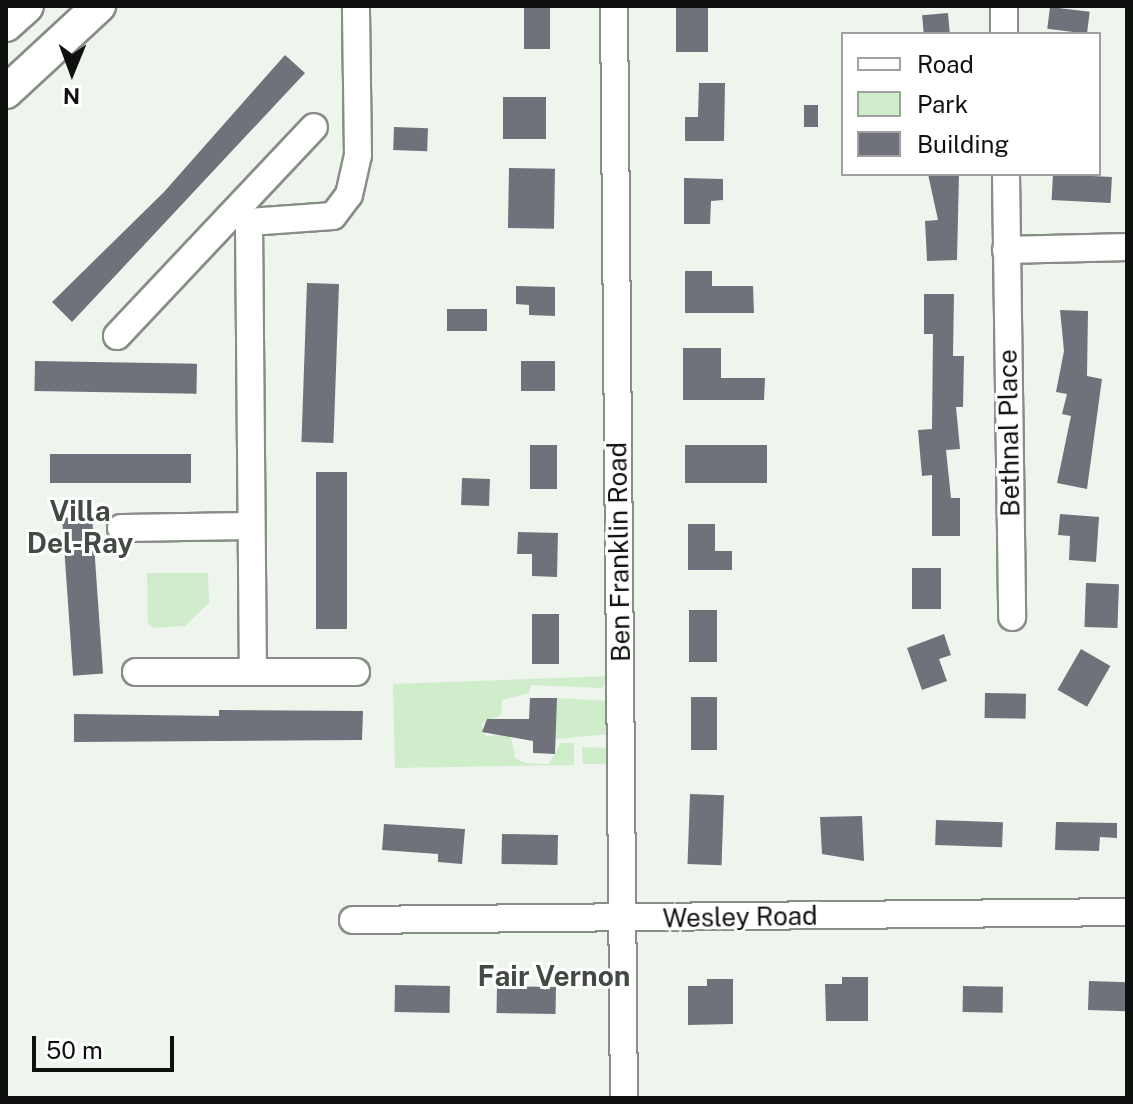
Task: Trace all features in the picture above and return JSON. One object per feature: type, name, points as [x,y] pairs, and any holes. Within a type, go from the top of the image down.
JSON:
[{"type":"main road","points":[[6,92],[99,6]]},
{"type":"street","points":[[244,216],[333,216],[349,195],[358,155],[356,6]]},
{"type":"street","name":"Ben Franklin Road","points":[[614,6],[624,1098]]},
{"type":"street","points":[[1004,6],[1004,32]]},
{"type":"street","points":[[117,336],[244,216],[314,127]]},
{"type":"street","name":"Bethnal Place","points":[[1006,176],[1012,617]]},
{"type":"street","points":[[244,216],[253,672]]},
{"type":"street","points":[[1006,250],[1127,247]]},
{"type":"street","points":[[121,528],[251,526]]},
{"type":"street","points":[[136,672],[356,672]]},
{"type":"street","name":"Wesley Road","points":[[353,920],[1127,912]]},
{"type":"green space","points":[[147,573],[208,573],[209,603],[185,626],[155,628],[148,624]]},
{"type":"green space","points":[[611,676],[602,688],[531,685],[529,693],[502,700],[501,715],[481,724],[487,737],[510,731],[515,758],[525,763],[549,764],[561,743],[574,743],[574,765],[395,768],[393,684]]},
{"type":"green space","points":[[557,698],[610,701],[611,734],[555,739]]},
{"type":"green space","points":[[582,747],[605,748],[611,764],[583,764]]},
{"type":"building","points":[[524,6],[550,6],[550,49],[524,49]]},
{"type":"building","points":[[676,6],[708,6],[708,52],[676,52]]},
{"type":"building","points":[[1050,7],[1090,12],[1087,32],[1047,29]]},
{"type":"building","points":[[948,13],[950,32],[924,32],[922,15]]},
{"type":"building","points":[[285,55],[305,73],[72,322],[52,302],[164,192]]},
{"type":"building","points":[[699,83],[725,83],[724,141],[685,141],[685,117],[698,117]]},
{"type":"building","points":[[503,97],[546,97],[546,139],[503,139]]},
{"type":"building","points":[[804,105],[818,105],[818,127],[804,127]]},
{"type":"building","points":[[394,127],[428,128],[427,151],[393,150]]},
{"type":"building","points":[[509,168],[555,169],[554,229],[508,228]]},
{"type":"building","points":[[928,176],[959,176],[957,260],[927,261],[925,221],[938,220]]},
{"type":"building","points":[[1053,176],[1112,177],[1111,203],[1052,200]]},
{"type":"building","points":[[684,178],[723,179],[723,200],[711,201],[710,224],[684,224]]},
{"type":"building","points":[[685,271],[712,271],[712,286],[753,286],[754,313],[685,313]]},
{"type":"building","points":[[307,283],[339,284],[333,443],[301,442]]},
{"type":"building","points":[[516,286],[555,287],[555,316],[529,315],[529,305],[516,304]]},
{"type":"building","points":[[924,294],[954,294],[953,356],[964,356],[963,407],[956,407],[960,449],[946,450],[951,498],[960,498],[960,536],[932,536],[932,475],[922,476],[918,430],[932,429],[933,334],[924,334]]},
{"type":"building","points":[[447,309],[487,309],[487,331],[447,331]]},
{"type":"building","points":[[1060,310],[1088,311],[1087,376],[1102,379],[1087,489],[1057,483],[1071,416],[1062,414],[1067,394],[1056,392],[1064,351]]},
{"type":"building","points":[[683,348],[721,348],[721,378],[765,378],[764,400],[683,400]]},
{"type":"building","points":[[35,361],[197,364],[196,394],[34,391]]},
{"type":"building","points":[[521,361],[555,361],[555,391],[521,391]]},
{"type":"building","points":[[530,445],[557,445],[557,489],[530,489]]},
{"type":"building","points":[[685,445],[767,445],[767,483],[685,483]]},
{"type":"building","points":[[50,454],[191,454],[191,483],[50,483]]},
{"type":"building","points":[[316,472],[347,472],[347,629],[316,629]]},
{"type":"building","points":[[462,478],[490,479],[489,506],[461,505]]},
{"type":"building","points":[[1060,514],[1099,517],[1096,562],[1069,560],[1070,536],[1058,535]]},
{"type":"building","points":[[92,516],[103,674],[73,676],[62,518]]},
{"type":"building","points":[[688,524],[715,524],[715,551],[732,551],[732,570],[688,570]]},
{"type":"building","points":[[518,532],[558,533],[557,577],[532,576],[532,554],[517,554]]},
{"type":"building","points":[[912,568],[941,568],[941,609],[912,609]]},
{"type":"building","points":[[1086,583],[1119,584],[1117,628],[1084,627]]},
{"type":"building","points":[[689,610],[717,610],[717,662],[689,662]]},
{"type":"building","points":[[532,614],[559,614],[559,664],[532,664]]},
{"type":"building","points":[[944,634],[951,655],[939,659],[947,681],[922,690],[907,648]]},
{"type":"building","points":[[1081,649],[1110,666],[1087,707],[1058,690]]},
{"type":"building","points":[[985,693],[1026,694],[1026,719],[985,718]]},
{"type":"building","points":[[691,697],[717,697],[717,750],[691,750]]},
{"type":"building","points":[[530,698],[557,698],[555,754],[533,753],[533,741],[482,732],[487,719],[529,719]]},
{"type":"building","points":[[219,710],[363,711],[362,740],[74,742],[74,714],[219,716]]},
{"type":"building","points":[[690,794],[724,795],[722,865],[688,864]]},
{"type":"building","points":[[862,816],[864,861],[822,854],[820,817]]},
{"type":"building","points":[[936,820],[1003,822],[1002,847],[935,845]]},
{"type":"building","points":[[1056,822],[1117,823],[1117,838],[1100,837],[1099,851],[1055,850]]},
{"type":"building","points":[[384,824],[465,829],[462,864],[438,862],[438,854],[382,850]]},
{"type":"building","points":[[502,834],[558,835],[557,865],[501,864]]},
{"type":"building","points":[[842,977],[868,977],[868,1021],[826,1021],[825,984],[842,984]]},
{"type":"building","points":[[707,979],[733,979],[733,1024],[688,1025],[688,986],[707,986]]},
{"type":"building","points":[[1089,981],[1127,982],[1126,1011],[1088,1010]]},
{"type":"building","points":[[395,985],[450,986],[450,1013],[395,1012]]},
{"type":"building","points":[[497,986],[556,987],[556,1014],[497,1013]]},
{"type":"building","points":[[963,986],[1003,987],[1003,1013],[963,1012]]},
{"type":"district","name":"Villa Del-Ray","points":[[80,527]]},
{"type":"district","name":"Fair Vernon","points":[[554,976]]}]
